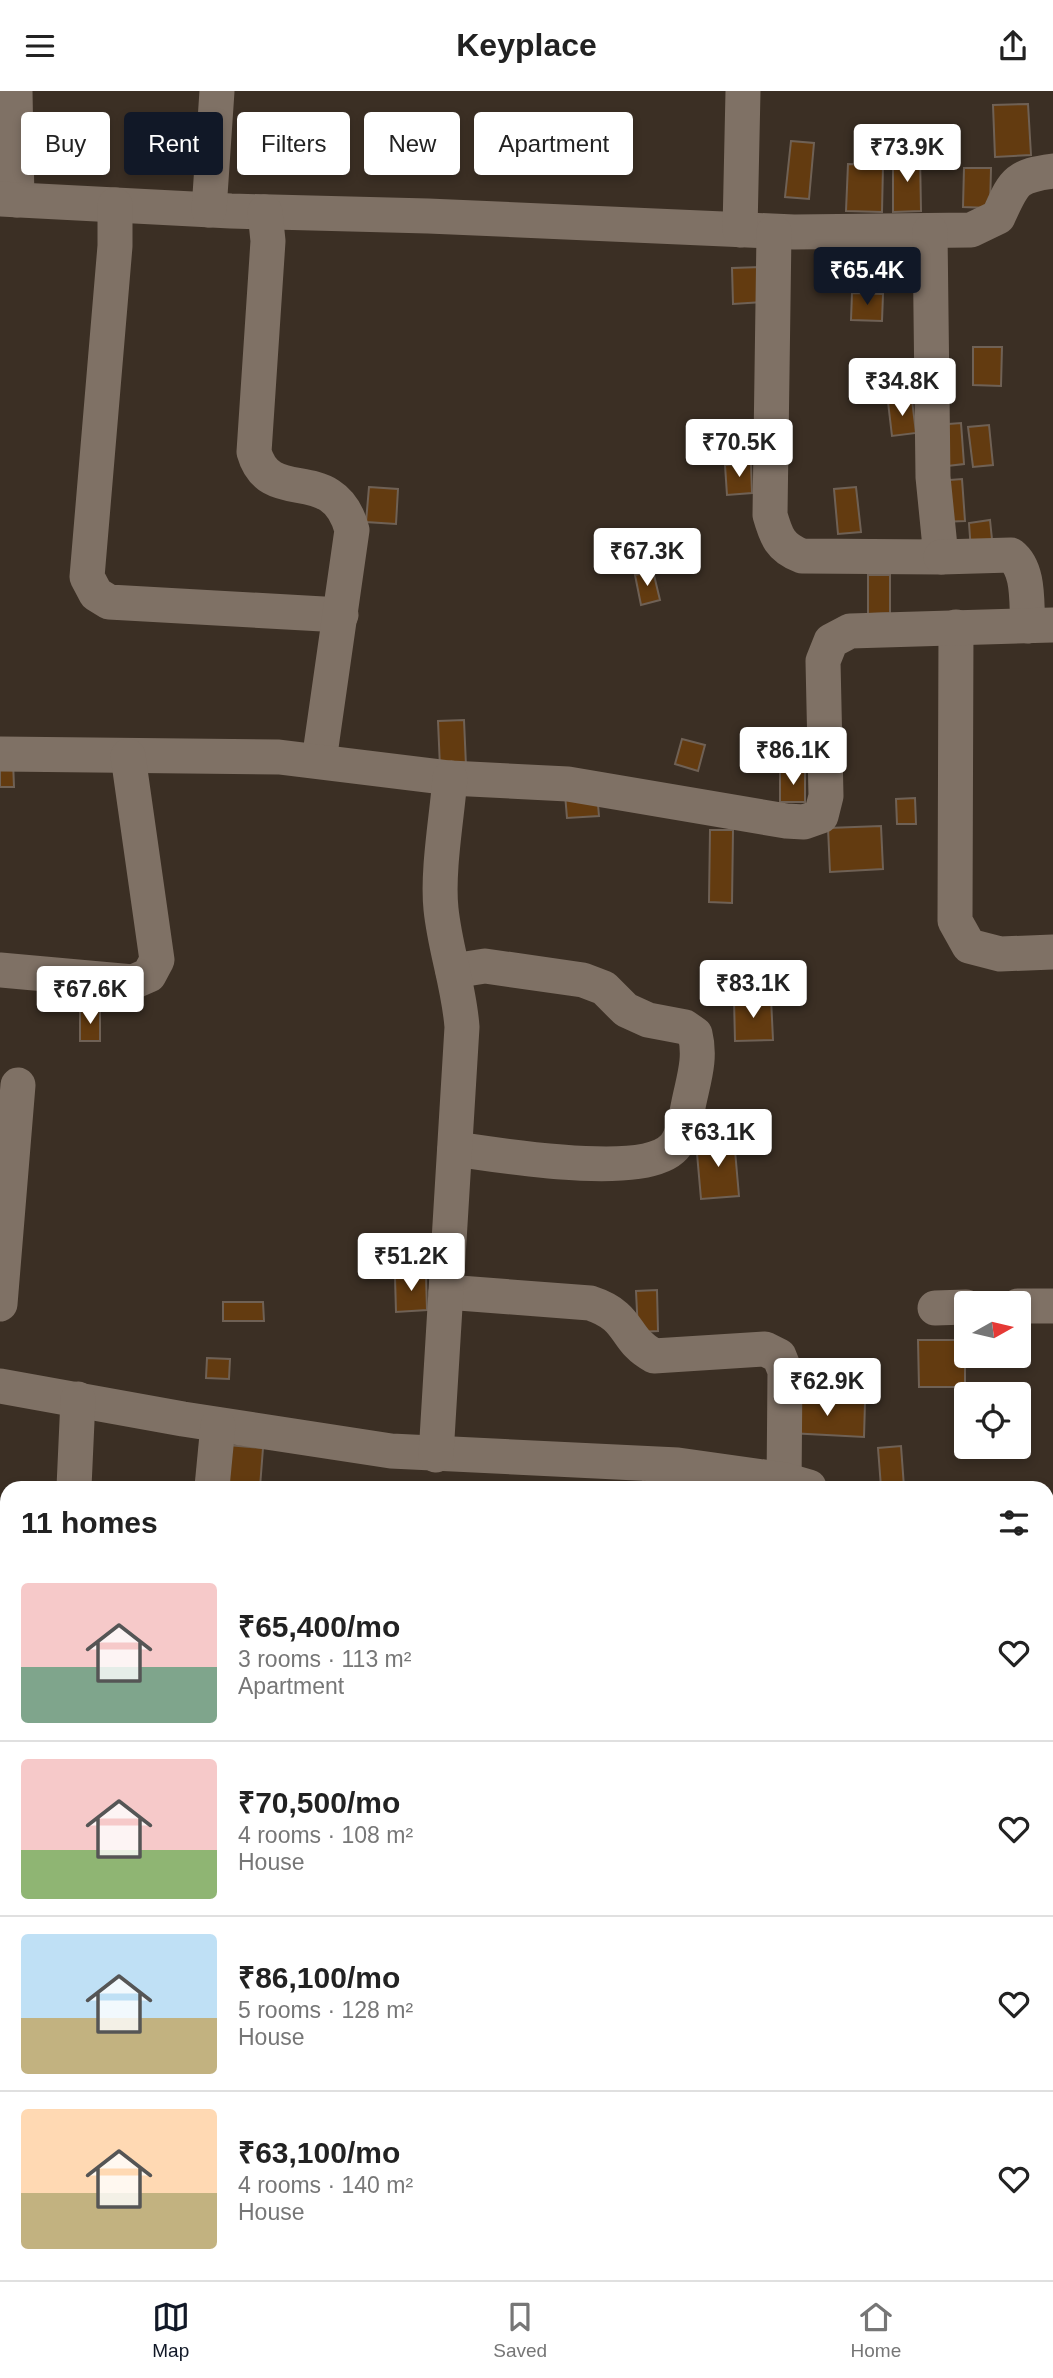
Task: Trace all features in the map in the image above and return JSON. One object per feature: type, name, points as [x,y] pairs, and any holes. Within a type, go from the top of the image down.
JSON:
[{"type":"street","points":[[15,91],[8,200],[209,210],[267,226],[757,231],[931,241],[988,225],[998,218],[1014,182],[1026,174],[1053,171]]},
{"type":"street","points":[[209,210],[217,91]]},
{"type":"street","points":[[0,754],[279,757],[450,778],[568,784],[804,822],[821,816],[826,796],[823,660],[831,641],[850,631],[1040,625],[1019,561],[1011,555],[803,556],[788,551],[777,540],[769,515],[757,231],[743,91]]},
{"type":"street","points":[[115,205],[115,246],[87,577],[96,594],[109,602],[341,615]]},
{"type":"street","points":[[267,226],[254,452],[262,472],[276,481],[322,490],[340,501],[352,530],[319,761]]},
{"type":"street","points":[[931,241],[933,477],[941,557]]},
{"type":"street","points":[[956,628],[955,921],[969,946],[1000,954],[1053,952]]},
{"type":"street","points":[[0,970],[133,982],[149,975],[157,960],[128,756]]},
{"type":"street","points":[[436,1455],[462,1027],[440,904],[450,778]]},
{"type":"street","points":[[453,971],[485,966],[583,980],[604,988],[626,1010],[648,1020],[685,1027],[695,1034],[700,1053],[683,1130],[676,1146],[663,1156],[590,1165],[455,1149]]},
{"type":"street","points":[[0,1304],[18,1085]]},
{"type":"street","points":[[446,1292],[590,1303],[608,1309],[623,1320],[638,1348],[654,1356],[765,1349],[779,1356],[785,1371],[793,1481]]},
{"type":"street","points":[[1031,1306],[1053,1306]]},
{"type":"street","points":[[0,1386],[218,1425],[436,1455],[678,1465],[770,1481]]},
{"type":"street","points":[[74,1481],[78,1399]]},
{"type":"street","points":[[213,1481],[218,1425]]},
{"type":"building","points":[[1028,104],[1031,155],[995,157],[993,105]]},
{"type":"building","points":[[791,141],[814,143],[809,199],[785,197]]},
{"type":"building","points":[[920,155],[921,211],[893,212],[893,156]]},
{"type":"building","points":[[848,164],[883,165],[882,212],[846,211]]},
{"type":"building","points":[[964,168],[991,168],[990,208],[963,207]]},
{"type":"building","points":[[761,267],[763,302],[733,304],[732,268]]},
{"type":"building","points":[[852,293],[883,294],[882,321],[851,320]]},
{"type":"building","points":[[973,347],[1002,347],[1001,386],[973,385]]},
{"type":"building","points":[[912,400],[916,433],[892,436],[888,402]]},
{"type":"building","points":[[961,423],[964,464],[939,467],[935,425]]},
{"type":"building","points":[[989,425],[993,465],[973,467],[968,427]]},
{"type":"building","points":[[751,463],[752,493],[727,495],[725,465]]},
{"type":"building","points":[[962,479],[965,521],[940,522],[937,481]]},
{"type":"building","points":[[369,487],[398,489],[396,524],[366,522]]},
{"type":"building","points":[[856,487],[861,532],[838,534],[834,489]]},
{"type":"building","points":[[990,520],[993,549],[971,551],[969,523]]},
{"type":"building","points":[[653,571],[660,600],[641,605],[635,575]]},
{"type":"building","points":[[868,575],[890,575],[890,613],[868,614]]},
{"type":"building","points":[[464,720],[466,766],[440,767],[438,721]]},
{"type":"building","points":[[682,739],[705,745],[698,771],[675,764]]},
{"type":"building","points":[[13,761],[14,787],[0,787],[0,762]]},
{"type":"building","points":[[780,771],[805,771],[805,802],[780,802]]},
{"type":"building","points":[[597,793],[599,816],[567,818],[565,794]]},
{"type":"building","points":[[915,798],[916,824],[897,824],[896,799]]},
{"type":"building","points":[[881,826],[883,869],[830,872],[828,828]]},
{"type":"building","points":[[710,830],[733,830],[732,903],[709,902]]},
{"type":"building","points":[[771,998],[773,1040],[735,1041],[734,999]]},
{"type":"building","points":[[80,1010],[100,1011],[100,1041],[80,1041]]},
{"type":"building","points":[[734,1139],[739,1196],[701,1199],[696,1142]]},
{"type":"building","points":[[426,1275],[427,1310],[396,1312],[395,1277]]},
{"type":"building","points":[[657,1290],[658,1331],[638,1332],[636,1291]]},
{"type":"building","points":[[223,1302],[263,1302],[264,1321],[223,1321]]},
{"type":"building","points":[[918,1340],[954,1340],[954,1369],[965,1369],[965,1382],[954,1382],[954,1387],[919,1387]]},
{"type":"building","points":[[207,1358],[230,1359],[229,1379],[206,1378]]},
{"type":"building","points":[[830,1359],[830,1393],[789,1394],[789,1361]]},
{"type":"building","points":[[791,1399],[865,1402],[864,1437],[789,1433]]},
{"type":"building","points":[[227,1445],[263,1448],[260,1481],[224,1481]]},
{"type":"building","points":[[901,1446],[904,1481],[881,1481],[878,1448]]},
{"type":"building","points":[[643,1472],[671,1472],[671,1481],[643,1481]]}]
